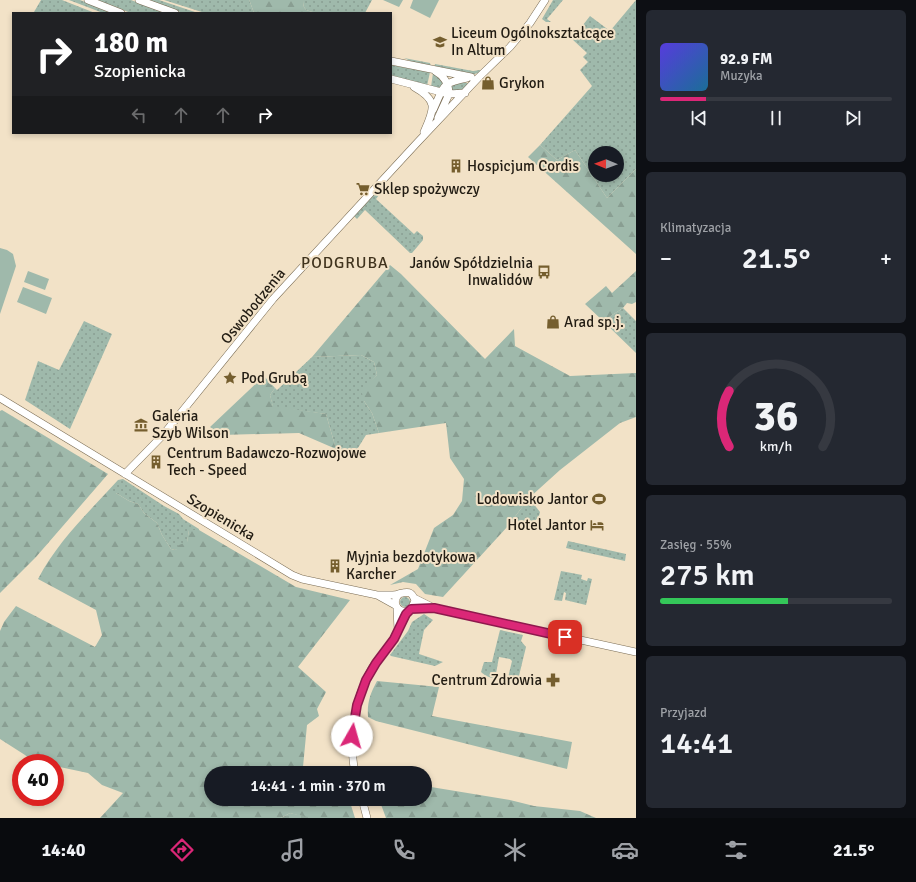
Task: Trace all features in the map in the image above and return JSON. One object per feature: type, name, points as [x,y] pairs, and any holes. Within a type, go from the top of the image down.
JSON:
[{"type":"street","points":[[88,0],[119,12]]},
{"type":"street","points":[[139,0],[172,12]]},
{"type":"street","name":"Oswobodzenia","points":[[125,474],[163,435],[288,282],[479,77],[519,38],[545,0]]},
{"type":"street","points":[[392,61],[471,77],[479,77]]},
{"type":"street","points":[[433,70],[440,74],[447,83],[449,94]]},
{"type":"street","points":[[422,138],[441,92],[447,83],[471,77]]},
{"type":"street","points":[[392,79],[449,94],[465,93]]},
{"type":"street","points":[[403,82],[426,94],[433,105],[432,112]]},
{"type":"street","name":"Oswobodzenia","points":[[437,122],[449,94]]},
{"type":"street","name":"Szopienicka","points":[[0,398],[292,575],[302,579],[377,596],[396,606]]},
{"type":"street","points":[[398,630],[395,599],[399,594],[407,592],[414,598],[434,608],[636,652]]},
{"type":"street","name":"Szopienicka","points":[[377,596],[399,594]]},
{"type":"street","points":[[355,766],[352,752],[352,736],[354,717],[359,699],[371,670],[415,604],[414,598]]},
{"type":"street","points":[[396,606],[402,611],[434,608]]},
{"type":"street","points":[[364,806],[367,818]]},
{"type":"green space","points":[[41,0],[62,0],[92,12],[34,12]]},
{"type":"green space","points":[[69,0],[80,0],[110,12],[100,12]]},
{"type":"green space","points":[[96,0],[131,0],[162,12],[128,12]]},
{"type":"green space","points":[[146,0],[159,0],[195,12],[180,12]]},
{"type":"green space","points":[[164,0],[249,0],[254,12],[202,12]]},
{"type":"green space","points":[[249,0],[303,0],[305,9],[312,12],[254,12]]},
{"type":"green space","points":[[303,0],[372,0],[366,12],[312,12],[305,9]]},
{"type":"green space","points":[[383,0],[403,0],[399,7]]},
{"type":"green space","points":[[413,0],[439,0],[430,18],[410,8]]},
{"type":"green space","points":[[553,0],[563,0],[547,19],[551,22],[546,22],[542,19]]},
{"type":"green space","points":[[636,0],[636,169],[624,181],[624,146],[588,146],[588,170],[575,150],[557,160],[540,145],[592,86],[580,70],[588,62],[583,57],[587,53],[572,39],[590,16],[610,31]]},
{"type":"green space","points":[[404,58],[430,63],[431,67],[417,64]]},
{"type":"green space","points":[[435,64],[473,71],[480,70],[481,72],[471,75],[434,68]]},
{"type":"green space","points":[[392,65],[430,72],[427,86],[392,75]]},
{"type":"green space","points":[[433,73],[439,77],[443,83],[439,89],[431,87]]},
{"type":"green space","points":[[461,82],[470,85],[467,88],[452,93],[450,85]]},
{"type":"green space","points":[[540,145],[557,160],[575,150],[588,170],[588,182],[596,182],[607,198],[636,169],[636,254],[528,157]]},
{"type":"green space","points":[[596,182],[623,182],[607,198]]},
{"type":"green space","points":[[373,193],[379,195],[376,199],[414,234],[417,231],[423,236],[423,240],[412,253],[410,253],[365,210],[357,219],[353,215]]},
{"type":"green space","points":[[0,248],[13,254],[16,266],[0,314]]},
{"type":"green space","points":[[390,265],[401,274],[485,359],[514,329],[515,346],[570,376],[636,373],[636,417],[620,423],[560,470],[529,498],[508,526],[443,597],[425,594],[416,584],[403,582],[390,585],[418,569],[434,528],[453,515],[462,501],[464,479],[450,458],[446,423],[379,433],[372,413],[364,401],[361,389],[377,375],[374,362],[361,355],[312,357]]},
{"type":"green space","points":[[28,271],[49,279],[45,290],[24,282]]},
{"type":"green space","points":[[636,271],[636,302],[632,304],[627,303],[623,308],[603,321],[585,304],[606,286],[612,293]]},
{"type":"green space","points":[[23,287],[52,298],[46,314],[17,302]]},
{"type":"green space","points":[[623,308],[636,321],[636,353],[603,321]]},
{"type":"green space","points":[[84,321],[112,334],[70,429],[25,400],[38,361],[59,370]]},
{"type":"green space","points":[[361,355],[374,362],[377,375],[372,380],[364,401],[372,413],[379,433],[366,435],[353,456],[336,449],[326,414],[273,407],[270,395],[275,388],[277,390],[312,357]]},
{"type":"green space","points":[[264,376],[275,388],[270,395],[273,406],[326,414],[336,449],[299,433],[221,435],[210,427]]},
{"type":"green space","points":[[2,410],[108,474],[36,557],[0,593],[0,411]]},
{"type":"green space","points":[[123,479],[179,514],[183,519],[199,530],[189,530],[187,543],[176,550],[171,549],[162,535],[157,523],[144,513],[138,504],[129,501],[116,493],[106,493],[118,480]]},
{"type":"green space","points":[[106,493],[116,493],[129,501],[138,504],[144,513],[157,523],[162,535],[171,549],[176,550],[179,545],[187,542],[189,530],[199,530],[296,587],[350,600],[298,667],[326,692],[317,709],[319,716],[307,725],[303,766],[204,766],[204,806],[351,806],[355,818],[308,818],[290,813],[281,818],[100,818],[123,793],[102,785],[88,773],[64,768],[64,754],[23,754],[0,739],[0,631],[4,622],[16,606],[95,647],[102,635],[96,610],[38,579],[61,544]]},
{"type":"green space","points":[[529,498],[540,512],[538,518],[524,527],[508,526]]},
{"type":"green space","points":[[568,541],[626,554],[625,561],[566,548]]},
{"type":"green space","points":[[561,571],[582,575],[581,579],[587,581],[588,578],[592,579],[586,605],[565,600],[566,593],[564,592],[562,601],[554,600]]},
{"type":"green space","points":[[403,597],[407,597],[409,598],[409,606],[403,607],[400,604],[400,600]]},
{"type":"green space","points":[[424,614],[433,620],[424,630],[419,654],[443,662],[435,666],[391,656],[390,655],[408,631],[412,622]]},
{"type":"green space","points":[[500,630],[523,635],[521,641],[526,647],[517,684],[507,682],[512,661],[510,659],[499,657],[495,679],[486,676],[481,672],[484,662],[492,662]]},
{"type":"green space","points":[[377,681],[439,687],[432,716],[572,742],[567,769],[376,721],[368,717],[368,707],[372,690]]},
{"type":"green space","points":[[432,787],[510,800],[534,806],[580,811],[596,818],[386,818],[382,806],[432,806]]},
{"type":"green space","points":[[290,813],[308,817],[308,818],[281,818]]},
{"type":"place","name":"Liceum Ogólnokształcące In Altum","points":[[440,42]]},
{"type":"place","name":"Grykon","points":[[488,83]]},
{"type":"place","name":"Hospicjum Cordis","points":[[456,166]]},
{"type":"place","name":"Sklep spożywczy","points":[[363,189]]},
{"type":"place","name":"Janów Spółdzielnia Inwalidów","points":[[544,272]]},
{"type":"place","name":"Arad sp.j.","points":[[553,322]]},
{"type":"place","name":"Pod Grubą","points":[[230,378]]},
{"type":"place","name":"Galeria Szyb Wilson","points":[[141,425]]},
{"type":"place","name":"Centrum Badawczo-Rozwojowe Tech - Speed","points":[[156,462]]},
{"type":"place","name":"Lodowisko Jantor","points":[[599,499]]},
{"type":"place","name":"Hotel Jantor","points":[[597,525]]},
{"type":"place","name":"Myjnia bezdotykowa Karcher","points":[[335,566]]},
{"type":"place","name":"Centrum Zdrowia","points":[[553,680]]},
{"type":"district","name":"PODGRUBA","points":[[345,263]]},
{"type":"route","points":[[352,736],[357,705],[366,680],[371,670],[394,639],[406,614],[411,609],[434,608],[565,637]]}]
